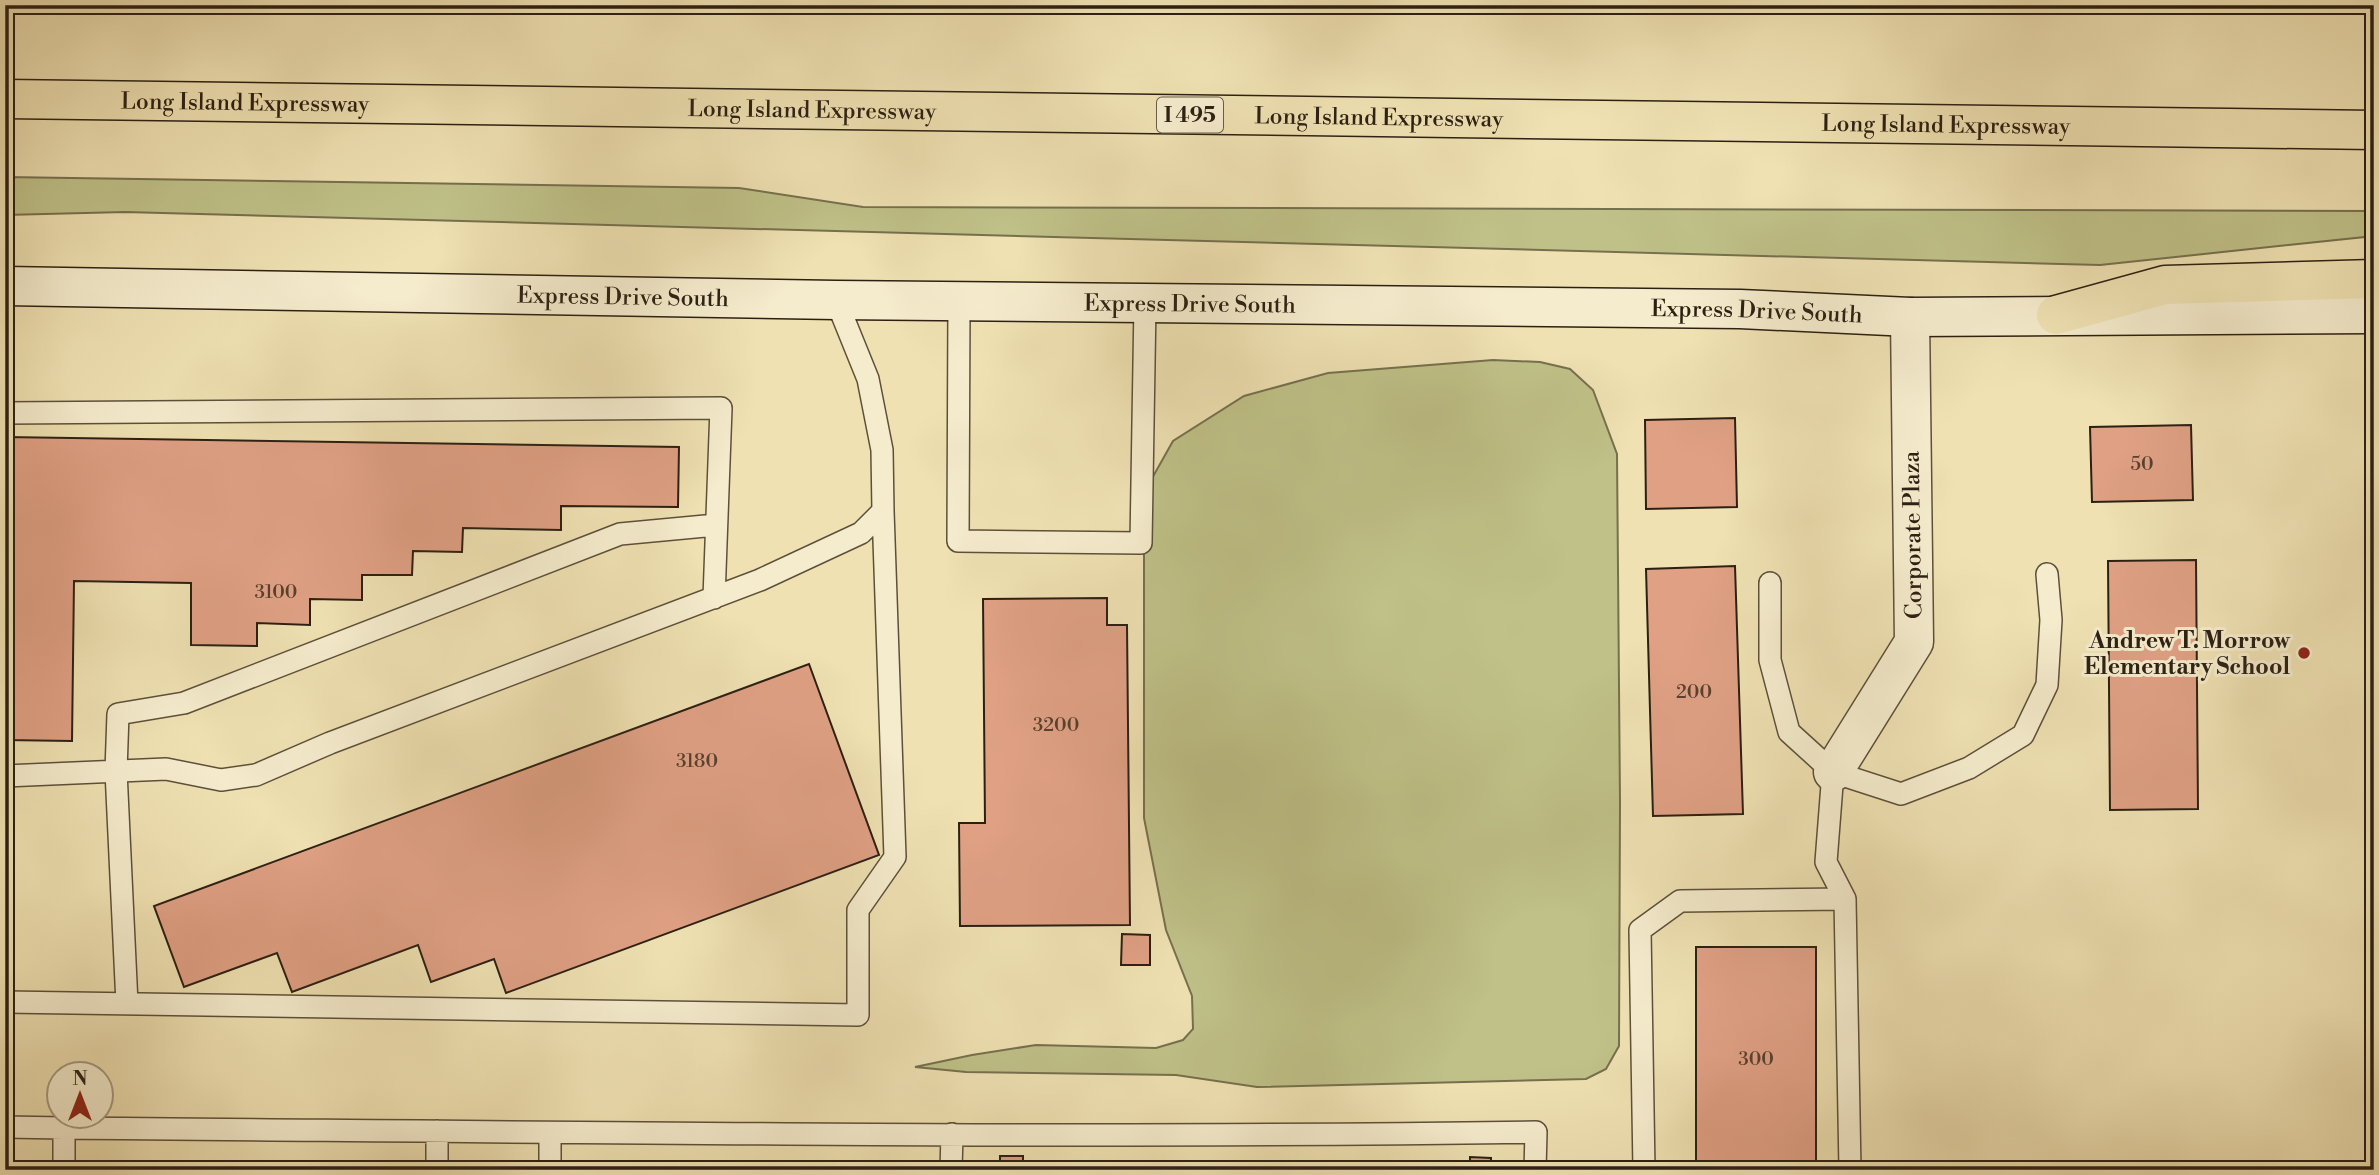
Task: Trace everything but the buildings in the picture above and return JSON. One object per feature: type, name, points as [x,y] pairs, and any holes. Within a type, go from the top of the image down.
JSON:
[{"type":"highway","name":"Long Island Expressway","points":[[5,99],[2374,130]]},
{"type":"highway","points":[[2056,315],[2165,285],[2374,279]]},
{"type":"main road","name":"Express Drive South","points":[[5,286],[836,300],[1740,309],[1910,317],[2374,314]]},
{"type":"main road","name":"Corporate Plaza","points":[[1833,772],[1913,642],[1910,317]]},
{"type":"lane","points":[[5,1002],[858,1015],[858,911],[895,858],[882,450],[868,379],[836,300]]},
{"type":"lane","points":[[959,301],[958,541],[1141,543],[1145,303]]},
{"type":"lane","points":[[5,413],[721,408],[713,598]]},
{"type":"lane","points":[[5,776],[166,769],[221,780],[256,775],[330,743],[760,580],[861,533],[883,511]]},
{"type":"lane","points":[[127,1004],[116,771],[118,714],[184,704],[620,534],[716,525]]},
{"type":"lane","points":[[1770,583],[1770,660],[1789,732],[1833,772],[1901,794],[1969,768],[2023,735],[2048,685],[2051,620],[2048,573]]},
{"type":"lane","points":[[1833,772],[1826,862],[1845,899],[1850,1170]]},
{"type":"lane","points":[[1644,1170],[1640,930],[1680,901],[1845,899]]},
{"type":"lane","points":[[5,1127],[46,1128]]},
{"type":"lane","points":[[116,1128],[1154,1137],[1536,1132],[1535,1170]]},
{"type":"lane","points":[[64,1130],[64,1170]]},
{"type":"lane","points":[[436,1131],[437,1170]]},
{"type":"lane","points":[[550,1134],[550,1170]]},
{"type":"lane","points":[[951,1170],[952,1134]]},
{"type":"green space","points":[[5,177],[739,188],[863,207],[2374,211],[2374,236],[2100,265],[125,212],[5,215]]},
{"type":"green space","points":[[1493,360],[1540,362],[1570,369],[1593,390],[1617,454],[1619,1046],[1606,1069],[1586,1079],[1257,1087],[1176,1075],[966,1072],[915,1067],[1036,1045],[1156,1048],[1183,1040],[1193,1029],[1192,996],[1166,930],[1144,818],[1144,533],[1151,480],[1173,441],[1244,396],[1328,373]]},
{"type":"place","name":"Andrew T. Morrow Elementary School","points":[[2304,653]]}]
